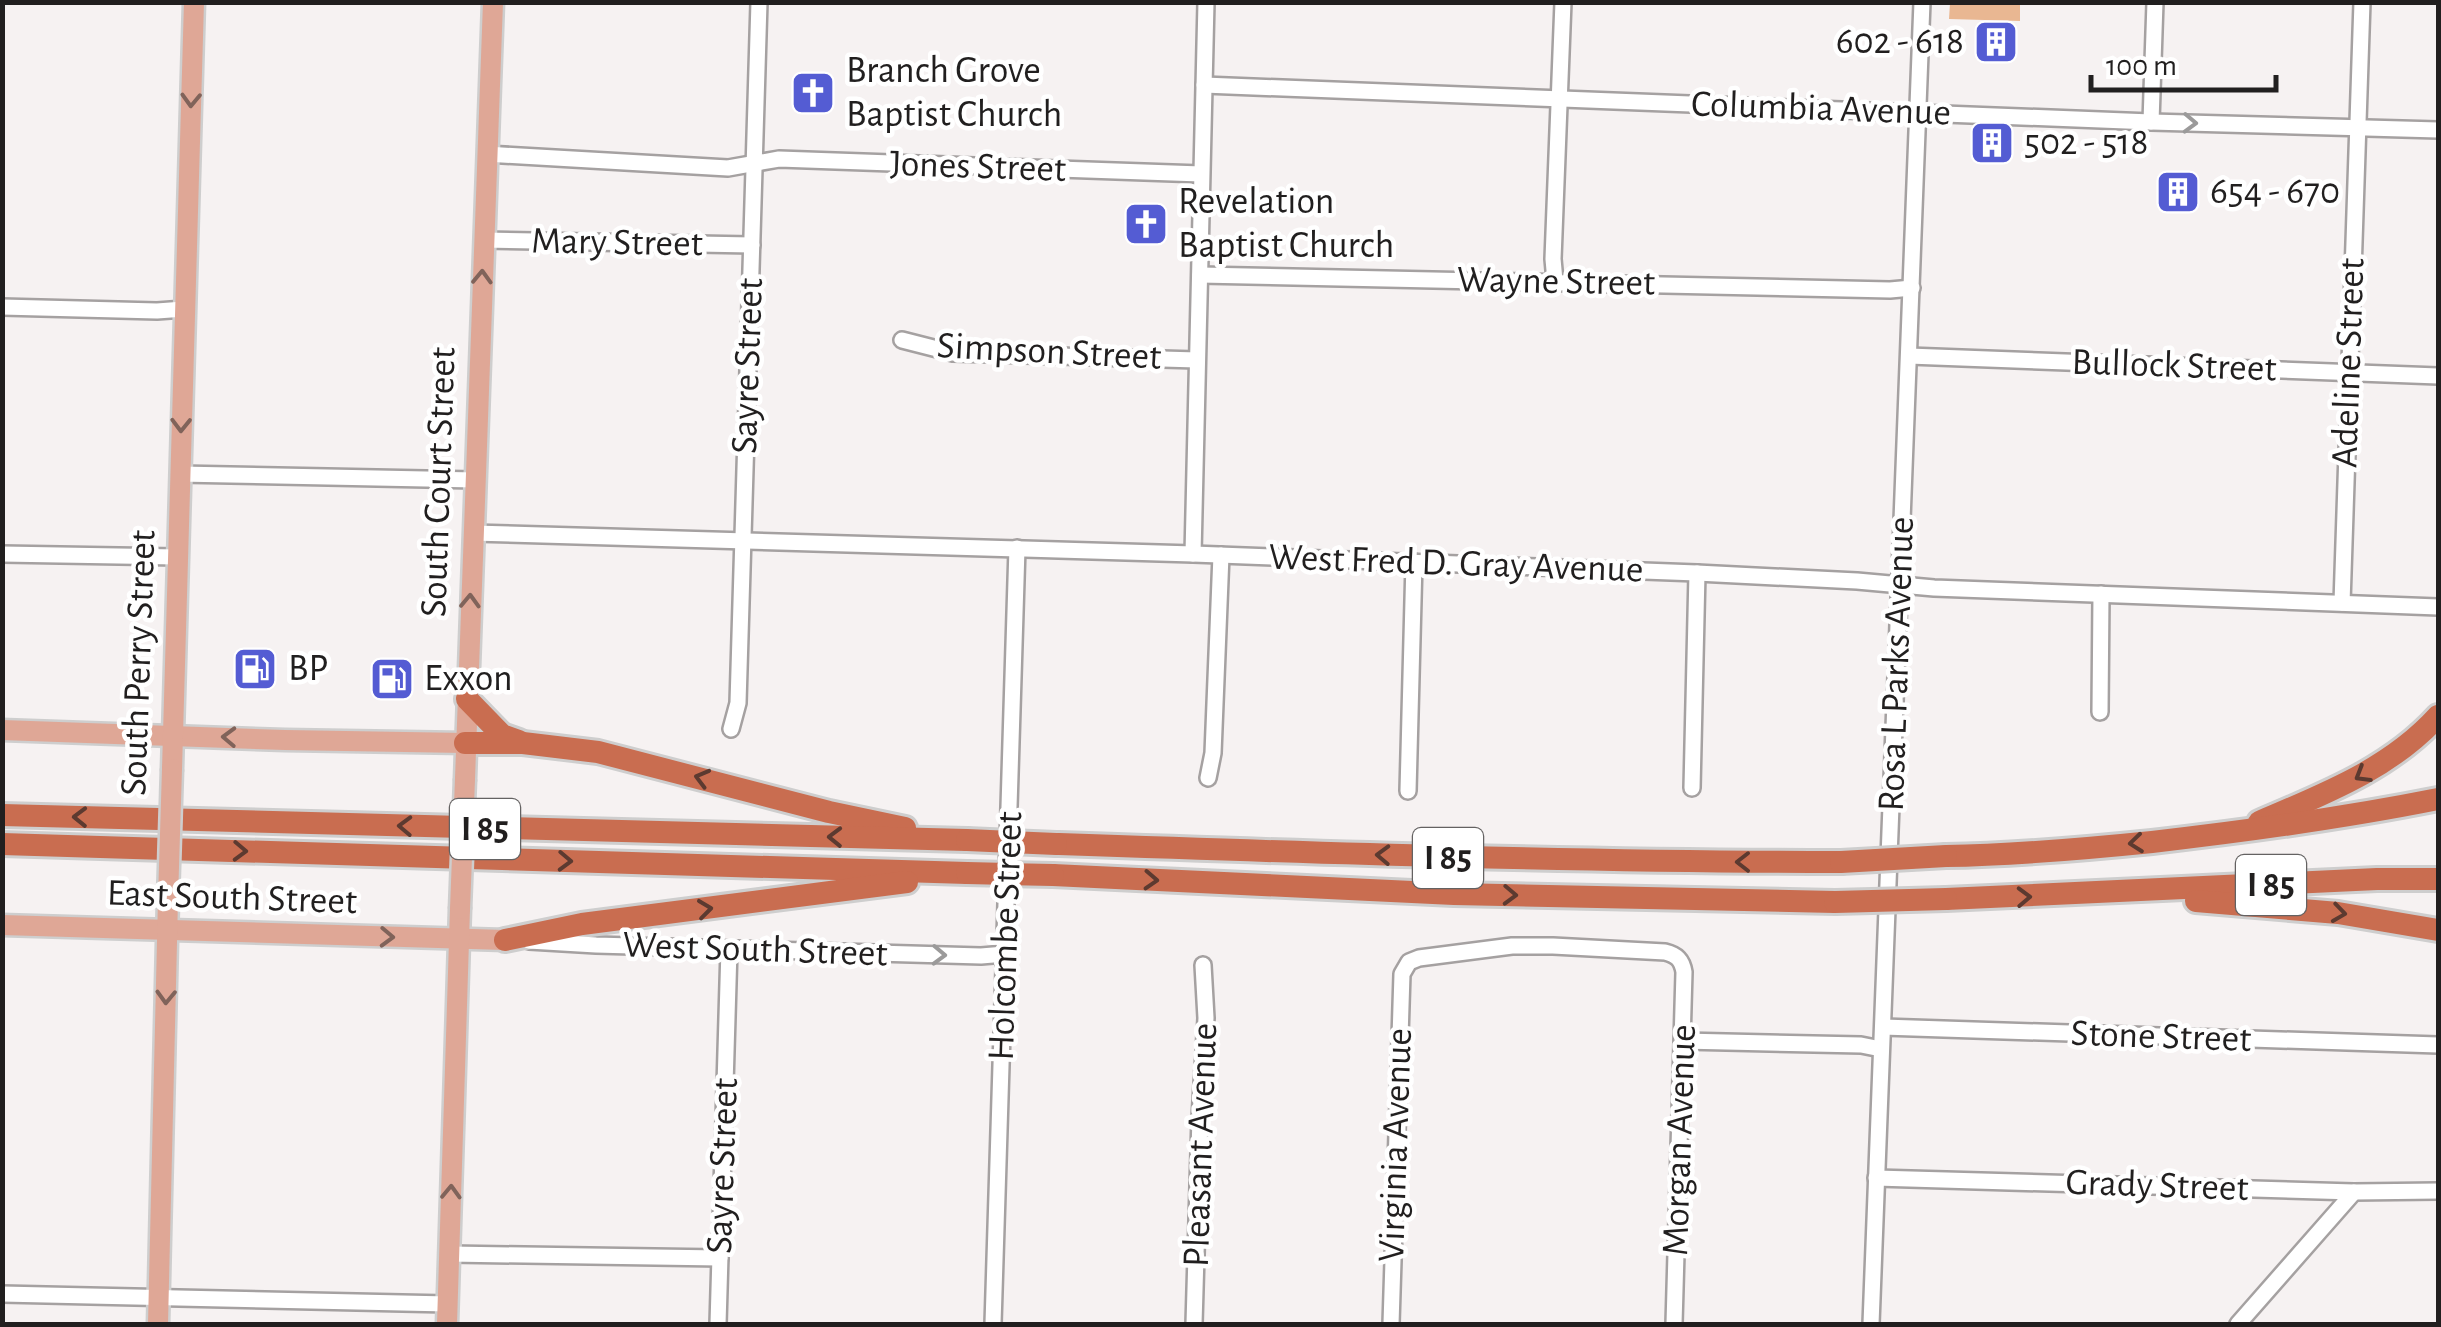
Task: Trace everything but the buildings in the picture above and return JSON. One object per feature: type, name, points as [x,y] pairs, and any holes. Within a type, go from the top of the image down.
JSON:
[{"type":"highway","points":[[467,699],[502,735],[522,742]]},
{"type":"highway","points":[[2233,833],[2345,785],[2402,748],[2438,716]]},
{"type":"highway","points":[[465,743],[522,742],[598,752],[830,812],[968,840]]},
{"type":"highway","name":"I 85","points":[[2,815],[968,840],[1476,858],[1841,862],[2019,854],[2233,833],[2350,817],[2438,798]]},
{"type":"highway","name":"I 85","points":[[2,844],[966,873],[1473,894],[1834,902],[2438,879]]},
{"type":"highway","points":[[505,940],[582,924],[966,873]]},
{"type":"highway","points":[[2103,894],[2314,910],[2438,930]]},
{"type":"main road","name":"South Perry Street","points":[[158,1324],[194,2]]},
{"type":"main road","name":"South Court Street","points":[[448,1314],[493,2]]},
{"type":"main road","points":[[2,730],[465,743]]},
{"type":"main road","name":"East South Street","points":[[2,926],[505,940]]},
{"type":"street","name":"Sayre Street","points":[[730,728],[738,703],[760,2]]},
{"type":"street","points":[[1193,554],[1206,2]]},
{"type":"street","points":[[1554,281],[1563,2]]},
{"type":"street","name":"Rosa L Parks Avenue","points":[[1871,1324],[1922,2]]},
{"type":"street","points":[[2152,122],[2154,2]]},
{"type":"street","name":"Adeline Street","points":[[2342,603],[2362,2]]},
{"type":"street","name":"Columbia Avenue","points":[[1204,84],[2438,130]]},
{"type":"street","name":"Jones Street","points":[[486,154],[728,168],[779,159],[1202,174]]},
{"type":"street","name":"Mary Street","points":[[483,240],[752,245]]},
{"type":"street","name":"Wayne Street","points":[[1200,275],[1912,288]]},
{"type":"street","points":[[2,307],[184,309]]},
{"type":"street","name":"Simpson Street","points":[[902,340],[954,353],[1197,360]]},
{"type":"street","name":"Bullock Street","points":[[1909,356],[2438,376]]},
{"type":"street","points":[[180,474],[475,480]]},
{"type":"street","name":"West Fred D. Gray Avenue","points":[[473,533],[1414,562],[2438,606]]},
{"type":"street","name":"Holcombe Street","points":[[994,1324],[1017,548]]},
{"type":"street","points":[[2,554],[177,557]]},
{"type":"street","points":[[1208,778],[1214,753],[1222,555]]},
{"type":"street","points":[[1408,791],[1414,562]]},
{"type":"street","points":[[1692,788],[1697,573]]},
{"type":"street","points":[[2100,712],[2102,594]]},
{"type":"street","name":"West South Street","points":[[505,940],[596,946],[1005,954]]},
{"type":"street","name":"Morgan Avenue","points":[[1405,967],[1419,958],[1512,946],[1664,952],[1682,962],[1674,1324]]},
{"type":"street","name":"Sayre Street","points":[[718,1324],[729,948]]},
{"type":"street","name":"Pleasant Avenue","points":[[1194,1324],[1206,1018],[1203,965]]},
{"type":"street","name":"Virginia Avenue","points":[[1390,1324],[1405,967]]},
{"type":"street","name":"Stone Street","points":[[1883,1027],[2438,1045]]},
{"type":"street","points":[[1683,1041],[1881,1048]]},
{"type":"street","name":"Grady Street","points":[[1876,1178],[2438,1191]]},
{"type":"street","points":[[2244,1323],[2354,1192]]},
{"type":"street","points":[[450,1254],[720,1258]]},
{"type":"street","points":[[2,1294],[448,1314]]},
{"type":"shaded area","points":[[1950,3],[2020,3],[2020,21],[1949,19]]},
{"type":"place","name":"602 - 618","points":[[1996,42]]},
{"type":"place","name":"Branch Grove Baptist Church","points":[[813,93]]},
{"type":"place","name":"502 - 518","points":[[1992,143]]},
{"type":"place","name":"654 - 670","points":[[2178,192]]},
{"type":"place","name":"Revelation Baptist Church","points":[[1146,224]]},
{"type":"place","name":"BP","points":[[255,669]]},
{"type":"place","name":"Exxon","points":[[392,679]]}]
